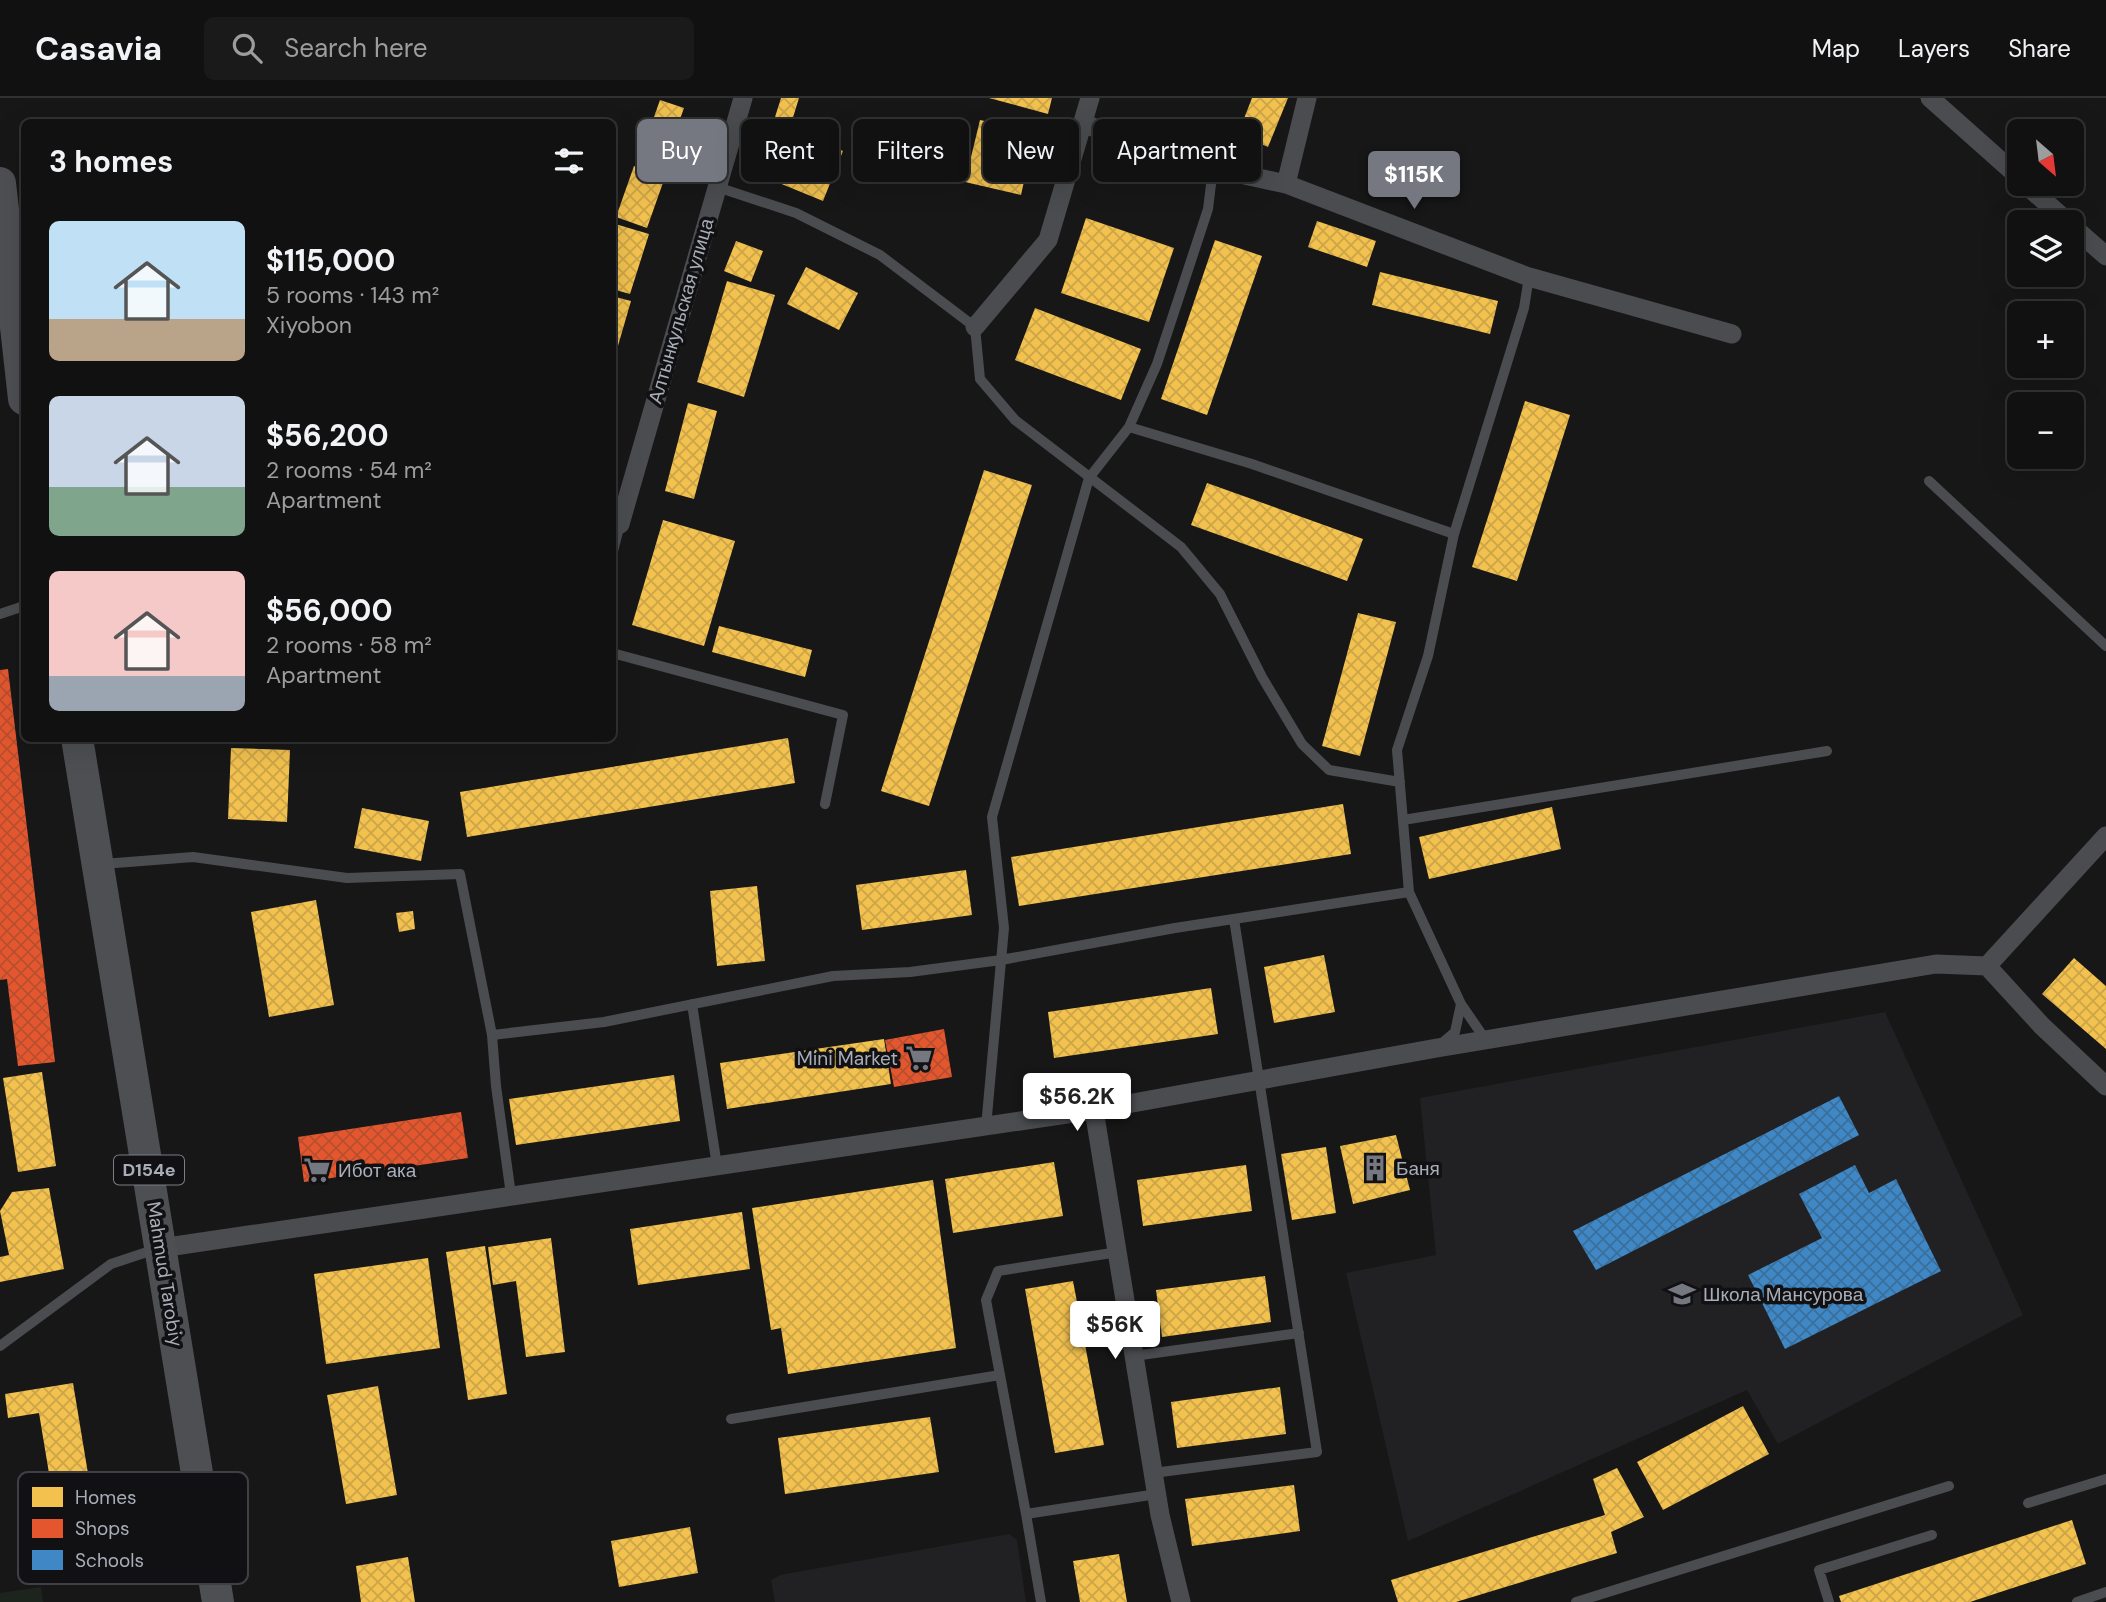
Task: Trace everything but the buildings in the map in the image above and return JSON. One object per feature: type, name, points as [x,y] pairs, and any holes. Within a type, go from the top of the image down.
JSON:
[{"type":"main road","points":[[0,183],[5,274],[21,379]]},
{"type":"main road","name":"Mahmud Tarobiy","points":[[78,742],[197,1472]]},
{"type":"main road","name":"Mahmud Tarobiy","points":[[215,1584],[218,1602]]},
{"type":"street","name":"Алтынкульская улица","points":[[616,524],[743,98]]},
{"type":"street","points":[[975,327],[1048,240],[1090,98]]},
{"type":"street","points":[[1286,184],[1307,98]]},
{"type":"street","points":[[1930,98],[2007,166]]},
{"type":"street","points":[[1084,124],[1093,127]]},
{"type":"street","points":[[1261,179],[1286,184],[1529,277],[1732,334]]},
{"type":"street","points":[[2038,196],[2054,210]]},
{"type":"street","points":[[2084,236],[2106,256]]},
{"type":"street","points":[[1987,966],[2106,836]]},
{"type":"street","points":[[161,1248],[1094,1110],[1437,1048],[1936,964],[1987,966],[2042,1026],[2106,1086]]},
{"type":"street","points":[[1094,1110],[1153,1472],[1181,1602]]},
{"type":"lane","points":[[986,1127],[1004,928],[992,817],[1089,478],[1129,427],[1157,363],[1208,208],[1211,182]]},
{"type":"lane","points":[[717,187],[796,213],[880,255],[975,327],[981,379],[1015,420],[1181,547],[1220,594],[1262,677],[1302,744],[1329,771],[1400,782]]},
{"type":"lane","points":[[1485,1040],[1461,1004],[1409,892],[1397,750],[1428,656],[1454,534],[1524,308],[1529,277]]},
{"type":"lane","points":[[1129,427],[1252,464],[1454,534]]},
{"type":"lane","points":[[1928,481],[2106,646]]},
{"type":"lane","points":[[0,614],[21,607]]},
{"type":"lane","points":[[616,654],[844,715],[825,804]]},
{"type":"lane","points":[[1403,820],[1827,751]]},
{"type":"lane","points":[[98,864],[193,857],[347,878],[460,874],[492,1035],[511,1195]]},
{"type":"lane","points":[[492,1035],[604,1022],[833,976],[910,972],[1001,960],[1234,919],[1409,892]]},
{"type":"lane","points":[[1153,1472],[1317,1452],[1234,919]]},
{"type":"lane","points":[[692,1004],[717,1166]]},
{"type":"lane","points":[[1437,1048],[1455,1032],[1461,1004]]},
{"type":"lane","points":[[0,1346],[111,1264],[161,1248]]},
{"type":"lane","points":[[1041,1602],[986,1300],[998,1271],[1118,1252]]},
{"type":"lane","points":[[1134,1356],[1298,1333]]},
{"type":"lane","points":[[731,1419],[1000,1375]]},
{"type":"lane","points":[[2028,1503],[2106,1479]]},
{"type":"lane","points":[[1576,1602],[1950,1486]]},
{"type":"lane","points":[[1026,1514],[1157,1494]]},
{"type":"lane","points":[[1829,1602],[1819,1570],[1932,1535]]},
{"type":"lane","points":[[2077,1602],[2106,1592]]},
{"type":"shaded area","name":"Школа Мансурова","points":[[1885,1012],[2023,1315],[1778,1444],[1747,1390],[1408,1541],[1346,1273],[1436,1255],[1420,1098]]},
{"type":"shaded area","points":[[1009,1534],[1017,1540],[1026,1602],[775,1602],[771,1580],[780,1575]]},
{"type":"shaded area","points":[[41,1587],[43,1602],[0,1602],[0,1593]]},
{"type":"place","name":"Mini Market","points":[[919,1058]]},
{"type":"place","name":"Баня","points":[[1375,1168]]},
{"type":"place","name":"Ибот ака","points":[[317,1170]]},
{"type":"place","name":"Школа Мансурова","points":[[1682,1294]]}]
